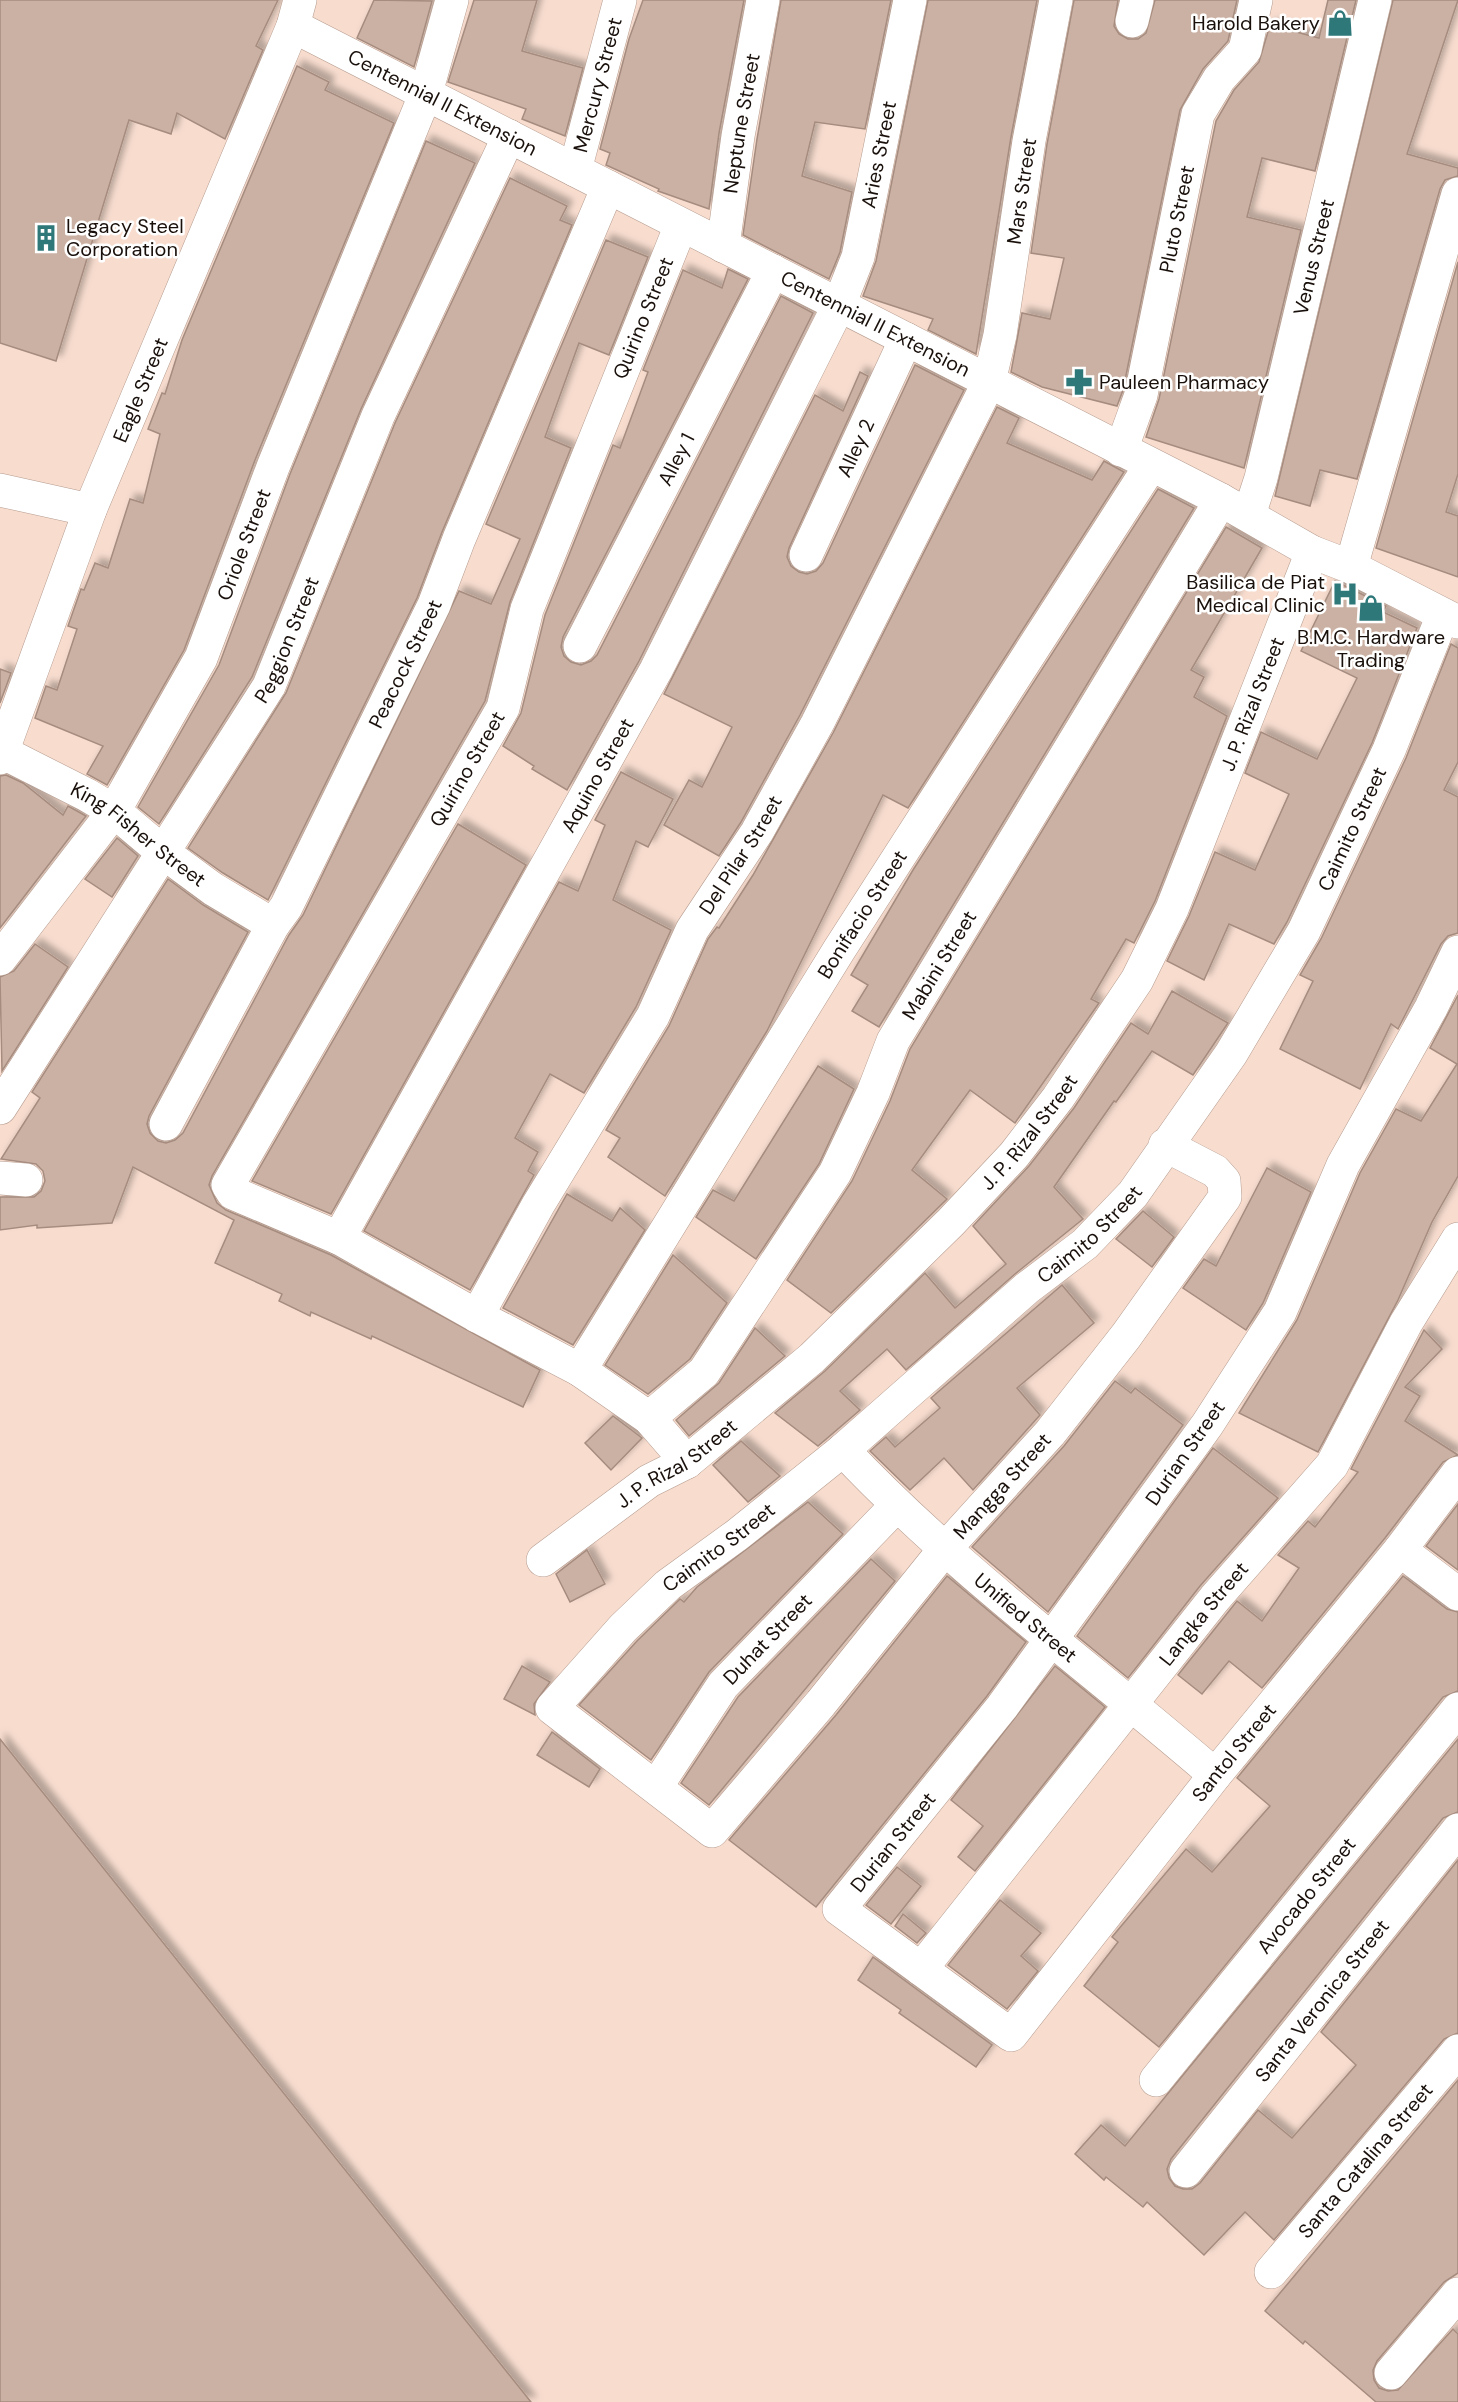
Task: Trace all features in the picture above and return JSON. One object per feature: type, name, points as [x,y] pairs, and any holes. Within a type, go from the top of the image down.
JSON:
[{"type":"street","name":"Oriole Street","points":[[0,959],[114,811],[201,658],[273,467],[426,93],[452,0]]},
{"type":"street","name":"Mercury Street","points":[[575,170],[620,0]]},
{"type":"street","name":"Neptune Street","points":[[723,246],[738,136],[763,0]]},
{"type":"street","name":"Aries Street","points":[[839,305],[858,257],[910,0]]},
{"type":"street","name":"Mars Street","points":[[989,382],[1000,336],[1029,141],[1056,0]]},
{"type":"street","name":"Pluto Street","points":[[1121,450],[1141,395],[1198,114],[1219,79],[1245,50],[1256,0]]},
{"type":"street","name":"Venus Street","points":[[1235,508],[1261,478],[1375,0]]},
{"type":"street","name":"Centennial II Extension","points":[[297,13],[426,93],[1235,508],[1312,552],[1351,567],[1451,618]]},
{"type":"street","name":"Eagle Street","points":[[1,754],[90,510],[297,13]]},
{"type":"street","name":"Peggion Street","points":[[0,1108],[269,686],[378,416],[509,136]]},
{"type":"street","name":"Peacock Street","points":[[166,1124],[273,925],[286,907],[434,605],[459,539],[608,187]]},
{"type":"street","points":[[1351,567],[1458,194]]},
{"type":"street","name":"Quirino Street","points":[[339,1238],[233,1193],[228,1185],[503,708],[527,609],[681,225]]},
{"type":"street","name":"Alley 1","points":[[580,646],[773,272]]},
{"type":"street","name":"Aquino Street","points":[[339,1238],[656,670],[839,305]]},
{"type":"street","name":"Alley 2","points":[[806,555],[906,339]]},
{"type":"street","name":"Del Pilar Street","points":[[477,1316],[538,1205],[653,1016],[692,930],[768,813],[817,724],[989,382]]},
{"type":"street","name":"Bonifacio Street","points":[[580,1370],[839,950],[1151,465]]},
{"type":"street","points":[[0,490],[90,510]]},
{"type":"street","name":"Mabini Street","points":[[649,1418],[704,1372],[835,1173],[873,1093],[893,1041],[1235,508]]},
{"type":"street","name":"J. P. Rizal Street","points":[[543,1560],[649,1481],[687,1462],[812,1359],[951,1222],[1014,1155],[1058,1098],[1137,980],[1172,909],[1312,552]]},
{"type":"street","name":"Caimito Street","points":[[656,1786],[552,1708],[623,1628],[668,1586],[737,1535],[843,1450],[1027,1288],[1085,1244],[1133,1194],[1165,1145],[1231,1054],[1304,931],[1451,618]]},
{"type":"street","name":"King Fisher Street","points":[[1,754],[62,780],[114,811],[164,853],[213,889],[273,925]]},
{"type":"street","name":"Durian Street","points":[[921,1969],[839,1909],[1002,1707],[1207,1425],[1280,1312],[1343,1165],[1431,1008],[1458,952]]},
{"type":"street","name":"Mangga Street","points":[[656,1786],[712,1831],[821,1703],[944,1550],[1050,1433],[1126,1336],[1225,1197],[1224,1181],[1215,1170],[1165,1145]]},
{"type":"street","points":[[339,1238],[477,1316],[580,1370],[649,1418],[687,1462]]},
{"type":"street","name":"Langka Street","points":[[921,1969],[1215,1598],[1332,1465],[1406,1323],[1458,1239]]},
{"type":"street","name":"Unified Street","points":[[843,1450],[896,1506],[944,1550],[1215,1775]]},
{"type":"street","name":"Santol Street","points":[[921,1969],[1011,2035],[1215,1775],[1400,1550],[1458,1473]]},
{"type":"street","name":"Duhat Street","points":[[656,1786],[723,1685],[896,1506]]},
{"type":"street","points":[[1400,1550],[1458,1594]]},
{"type":"street","name":"Avocado Street","points":[[1156,2080],[1458,1709]]},
{"type":"street","name":"Santa Veronica Street","points":[[1186,2171],[1458,1830]]},
{"type":"street","name":"Santa Catalina Street","points":[[1271,2272],[1458,2051]]},
{"type":"street","points":[[1391,2373],[1458,2294]]},
{"type":"building","name":"Legacy Steel Corporation","points":[[0,0],[278,0],[256,46],[263,50],[225,139],[177,113],[171,134],[129,120],[56,361],[0,343]]},
{"type":"building","points":[[374,0],[432,1],[414,67],[357,38]]},
{"type":"building","points":[[474,0],[537,0],[522,51],[583,68],[565,136],[522,119],[526,109],[448,82]]},
{"type":"building","points":[[643,0],[744,0],[719,133],[709,209],[658,191],[659,189],[606,165],[610,153],[600,149],[629,39]]},
{"type":"building","points":[[781,0],[891,0],[865,129],[815,122],[802,176],[852,192],[840,252],[829,279],[743,235]]},
{"type":"building","points":[[928,0],[1037,0],[1011,137],[976,354],[928,330],[933,319],[863,296],[876,261]]},
{"type":"building","points":[[1074,0],[1118,0],[1114,26],[1119,34],[1128,39],[1138,39],[1146,33],[1155,0],[1237,0],[1228,41],[1203,69],[1180,110],[1123,390],[1117,406],[1042,387],[1011,372],[1022,313],[1050,319],[1064,258],[1031,253],[1047,144]]},
{"type":"building","points":[[1328,0],[1356,0],[1315,171],[1262,158],[1247,217],[1301,230],[1244,468],[1146,437],[1159,399],[1216,121],[1234,90],[1259,62],[1270,25],[1319,38]]},
{"type":"building","points":[[1393,0],[1458,0],[1407,154],[1458,168],[1458,176],[1445,180],[1440,189],[1357,479],[1320,470],[1310,506],[1275,496]]},
{"type":"building","points":[[297,66],[329,82],[325,90],[394,123],[255,460],[184,650],[107,785],[87,774],[103,746],[35,718],[46,686],[57,690],[77,629],[68,626],[81,589],[84,590],[95,563],[108,568],[130,499],[143,503],[160,434],[148,429],[162,393],[165,394],[182,340]]},
{"type":"building","points":[[426,141],[475,163],[361,409],[252,677],[159,824],[138,807],[219,665],[290,474]]},
{"type":"building","points":[[510,178],[567,206],[560,220],[572,225],[442,532],[417,598],[268,900],[223,873],[188,848],[286,693],[395,423]]},
{"type":"building","points":[[606,240],[648,257],[609,355],[579,343],[545,437],[571,448],[510,602],[485,701],[212,1176],[209,1185],[217,1203],[226,1210],[331,1255],[540,1370],[523,1407],[372,1336],[371,1339],[311,1312],[310,1316],[279,1301],[282,1294],[215,1263],[234,1220],[133,1167],[112,1223],[37,1228],[37,1225],[0,1230],[0,1197],[34,1197],[41,1191],[45,1181],[43,1171],[36,1164],[1,1159],[40,1098],[32,1092],[168,879],[203,905],[248,932],[149,1116],[147,1124],[150,1133],[158,1141],[166,1143],[175,1140],[183,1133],[289,935],[303,915],[459,591],[491,604],[520,539],[486,524]]},
{"type":"building","points":[[1458,262],[1458,474],[1446,512],[1458,516],[1458,577],[1376,548]]},
{"type":"building","points":[[728,269],[748,279],[563,637],[561,647],[564,656],[571,662],[581,665],[591,661],[597,655],[781,296],[813,313],[639,661],[567,790],[532,769],[534,766],[503,746],[521,713],[545,615],[613,445],[620,448],[648,372],[643,370],[683,270],[722,288]]},
{"type":"building","points":[[915,365],[964,390],[800,715],[741,822],[719,856],[664,825],[689,780],[702,787],[732,727],[664,694],[815,395],[843,411],[860,372],[868,376],[789,548],[787,557],[791,566],[807,574],[816,571],[823,563]]},
{"type":"building","points":[[997,407],[1019,418],[1007,443],[1092,480],[1104,461],[1124,472],[908,808],[883,795],[767,1031],[665,1196],[608,1157],[620,1138],[606,1130],[669,1026],[708,939],[717,927],[719,928],[753,875],[833,733]]},
{"type":"building","points":[[1158,489],[1194,508],[879,1027],[852,1011],[868,985],[851,975],[913,870]]},
{"type":"building","points":[[1226,527],[1262,548],[1191,670],[1204,677],[1194,697],[1227,716],[1155,901],[1134,943],[1126,939],[1091,999],[1099,1003],[1015,1123],[970,1090],[912,1170],[947,1199],[831,1313],[787,1280],[852,1181],[890,1101],[910,1049]]},
{"type":"building","points":[[1335,581],[1386,606],[1383,612],[1417,628],[1372,743],[1287,922],[1274,944],[1229,924],[1204,980],[1167,961],[1189,916],[1215,852],[1255,870],[1289,794],[1245,773],[1261,732],[1317,759],[1357,678],[1301,651]]},
{"type":"building","points":[[1451,644],[1458,648],[1458,762],[1444,790],[1458,797],[1458,933],[1448,936],[1441,944],[1398,1029],[1391,1024],[1360,1089],[1280,1049],[1313,981],[1300,975],[1321,939],[1406,758]]},
{"type":"building","points":[[0,669],[11,673],[0,703]]},
{"type":"building","points":[[621,772],[673,799],[648,847],[636,841],[613,900],[671,930],[636,1007],[584,1093],[550,1074],[515,1138],[538,1152],[528,1171],[534,1175],[470,1290],[364,1231],[559,882],[578,891],[605,825],[595,820]]},
{"type":"building","points":[[6,775],[23,783],[63,815],[68,806],[86,816],[0,928],[0,776]]},
{"type":"building","points":[[458,824],[526,865],[331,1214],[252,1181]]},
{"type":"building","points":[[117,838],[138,856],[112,897],[85,879]]},
{"type":"building","points":[[35,944],[68,967],[2,1071],[0,977],[14,971]]},
{"type":"building","points":[[1172,991],[1228,1023],[1193,1075],[1152,1051],[1116,1102],[1114,1101],[1054,1187],[1083,1219],[1015,1274],[906,1370],[887,1349],[840,1391],[860,1410],[818,1446],[775,1413],[825,1371],[925,1273],[955,1308],[1006,1264],[973,1226],[1029,1166],[1074,1108],[1131,1023],[1148,1034]]},
{"type":"building","points":[[1458,995],[1458,1176],[1432,1222],[1398,1300],[1318,1452],[1239,1413],[1297,1320],[1360,1173],[1396,1109],[1421,1121],[1457,1064],[1430,1048]]},
{"type":"building","points":[[818,1066],[854,1089],[819,1164],[756,1259],[696,1217],[713,1190],[734,1201]]},
{"type":"building","points":[[1267,1168],[1311,1192],[1263,1303],[1246,1330],[1183,1288],[1204,1259],[1216,1266]]},
{"type":"building","points":[[567,1194],[612,1221],[620,1208],[645,1230],[573,1345],[503,1308]]},
{"type":"building","points":[[1143,1211],[1174,1237],[1152,1267],[1116,1239]]},
{"type":"building","points":[[673,1255],[727,1303],[690,1359],[648,1394],[605,1365]]},
{"type":"building","points":[[1062,1285],[1094,1323],[1017,1388],[1040,1415],[973,1490],[944,1458],[910,1490],[870,1451],[886,1437],[895,1447],[940,1408],[931,1398]]},
{"type":"building","points":[[755,1328],[785,1356],[689,1436],[676,1420],[719,1383]]},
{"type":"building","points":[[1424,1330],[1442,1349],[1405,1387],[1420,1396],[1405,1421],[1458,1455],[1443,1462],[1385,1538],[1262,1688],[1229,1661],[1202,1694],[1178,1675],[1237,1601],[1262,1621],[1299,1568],[1278,1555],[1308,1521],[1315,1527],[1358,1472],[1351,1469]]},
{"type":"building","points":[[1115,1381],[1131,1393],[1135,1388],[1183,1425],[1048,1612],[972,1547],[1064,1446]]},
{"type":"building","points":[[613,1416],[642,1438],[611,1470],[585,1443]]},
{"type":"building","points":[[741,1441],[780,1476],[748,1502],[713,1465]]},
{"type":"building","points":[[1213,1448],[1278,1498],[1200,1586],[1128,1678],[1077,1636]]},
{"type":"building","points":[[808,1502],[843,1534],[709,1672],[651,1760],[579,1705],[637,1641],[680,1599],[684,1602],[697,1587]]},
{"type":"building","points":[[1458,1504],[1458,1570],[1426,1546]]},
{"type":"building","points":[[587,1550],[605,1584],[570,1602],[556,1574]]},
{"type":"building","points":[[871,1559],[895,1581],[709,1805],[681,1783],[738,1697]]},
{"type":"building","points":[[947,1576],[1026,1642],[987,1696],[816,1907],[729,1840],[836,1715]]},
{"type":"building","points":[[1403,1576],[1447,1609],[1458,1612],[1458,1691],[1443,1697],[1159,2047],[1084,1986],[1118,1942],[1112,1937],[1186,1849],[1212,1872],[1270,1806],[1237,1778]]},
{"type":"building","points":[[522,1666],[550,1682],[534,1704],[535,1715],[504,1699]]},
{"type":"building","points":[[1055,1666],[1105,1707],[975,1871],[958,1857],[983,1826],[951,1800]]},
{"type":"building","points":[[552,1732],[600,1769],[589,1787],[537,1755]]},
{"type":"building","points":[[0,1739],[531,2402],[0,2402]]},
{"type":"building","points":[[1458,1739],[1458,1812],[1443,1818],[1171,2159],[1167,2169],[1169,2178],[1175,2186],[1183,2189],[1192,2189],[1200,2183],[1258,2110],[1292,2138],[1356,2065],[1321,2032],[1458,1860],[1458,2033],[1444,2039],[1274,2240],[1245,2212],[1204,2255],[1147,2202],[1143,2207],[1106,2177],[1104,2180],[1075,2154],[1101,2125],[1125,2146]]},
{"type":"building","points":[[897,1867],[921,1886],[891,1924],[866,1905]]},
{"type":"building","points":[[1000,1900],[1041,1933],[1021,1956],[1038,1971],[1007,2009],[948,1965]]},
{"type":"building","points":[[903,1914],[926,1933],[917,1943],[895,1926]]},
{"type":"building","points":[[873,1957],[992,2045],[976,2067],[899,2013],[901,2010],[858,1980]]},
{"type":"building","points":[[1458,2080],[1458,2273],[1444,2282],[1377,2361],[1373,2370],[1374,2380],[1379,2388],[1388,2391],[1398,2390],[1453,2329],[1458,2334],[1458,2402],[1376,2402],[1305,2341],[1303,2344],[1265,2311]]},
{"type":"place","name":"Harold Bakery","points":[[1340,23]]},
{"type":"place","name":"Legacy Steel Corporation","points":[[46,238]]},
{"type":"place","name":"Pauleen Pharmacy","points":[[1079,382]]},
{"type":"place","name":"Basilica de Piat Medical Clinic","points":[[1345,594]]},
{"type":"place","name":"B.M.C. Hardware Trading","points":[[1371,608]]}]
